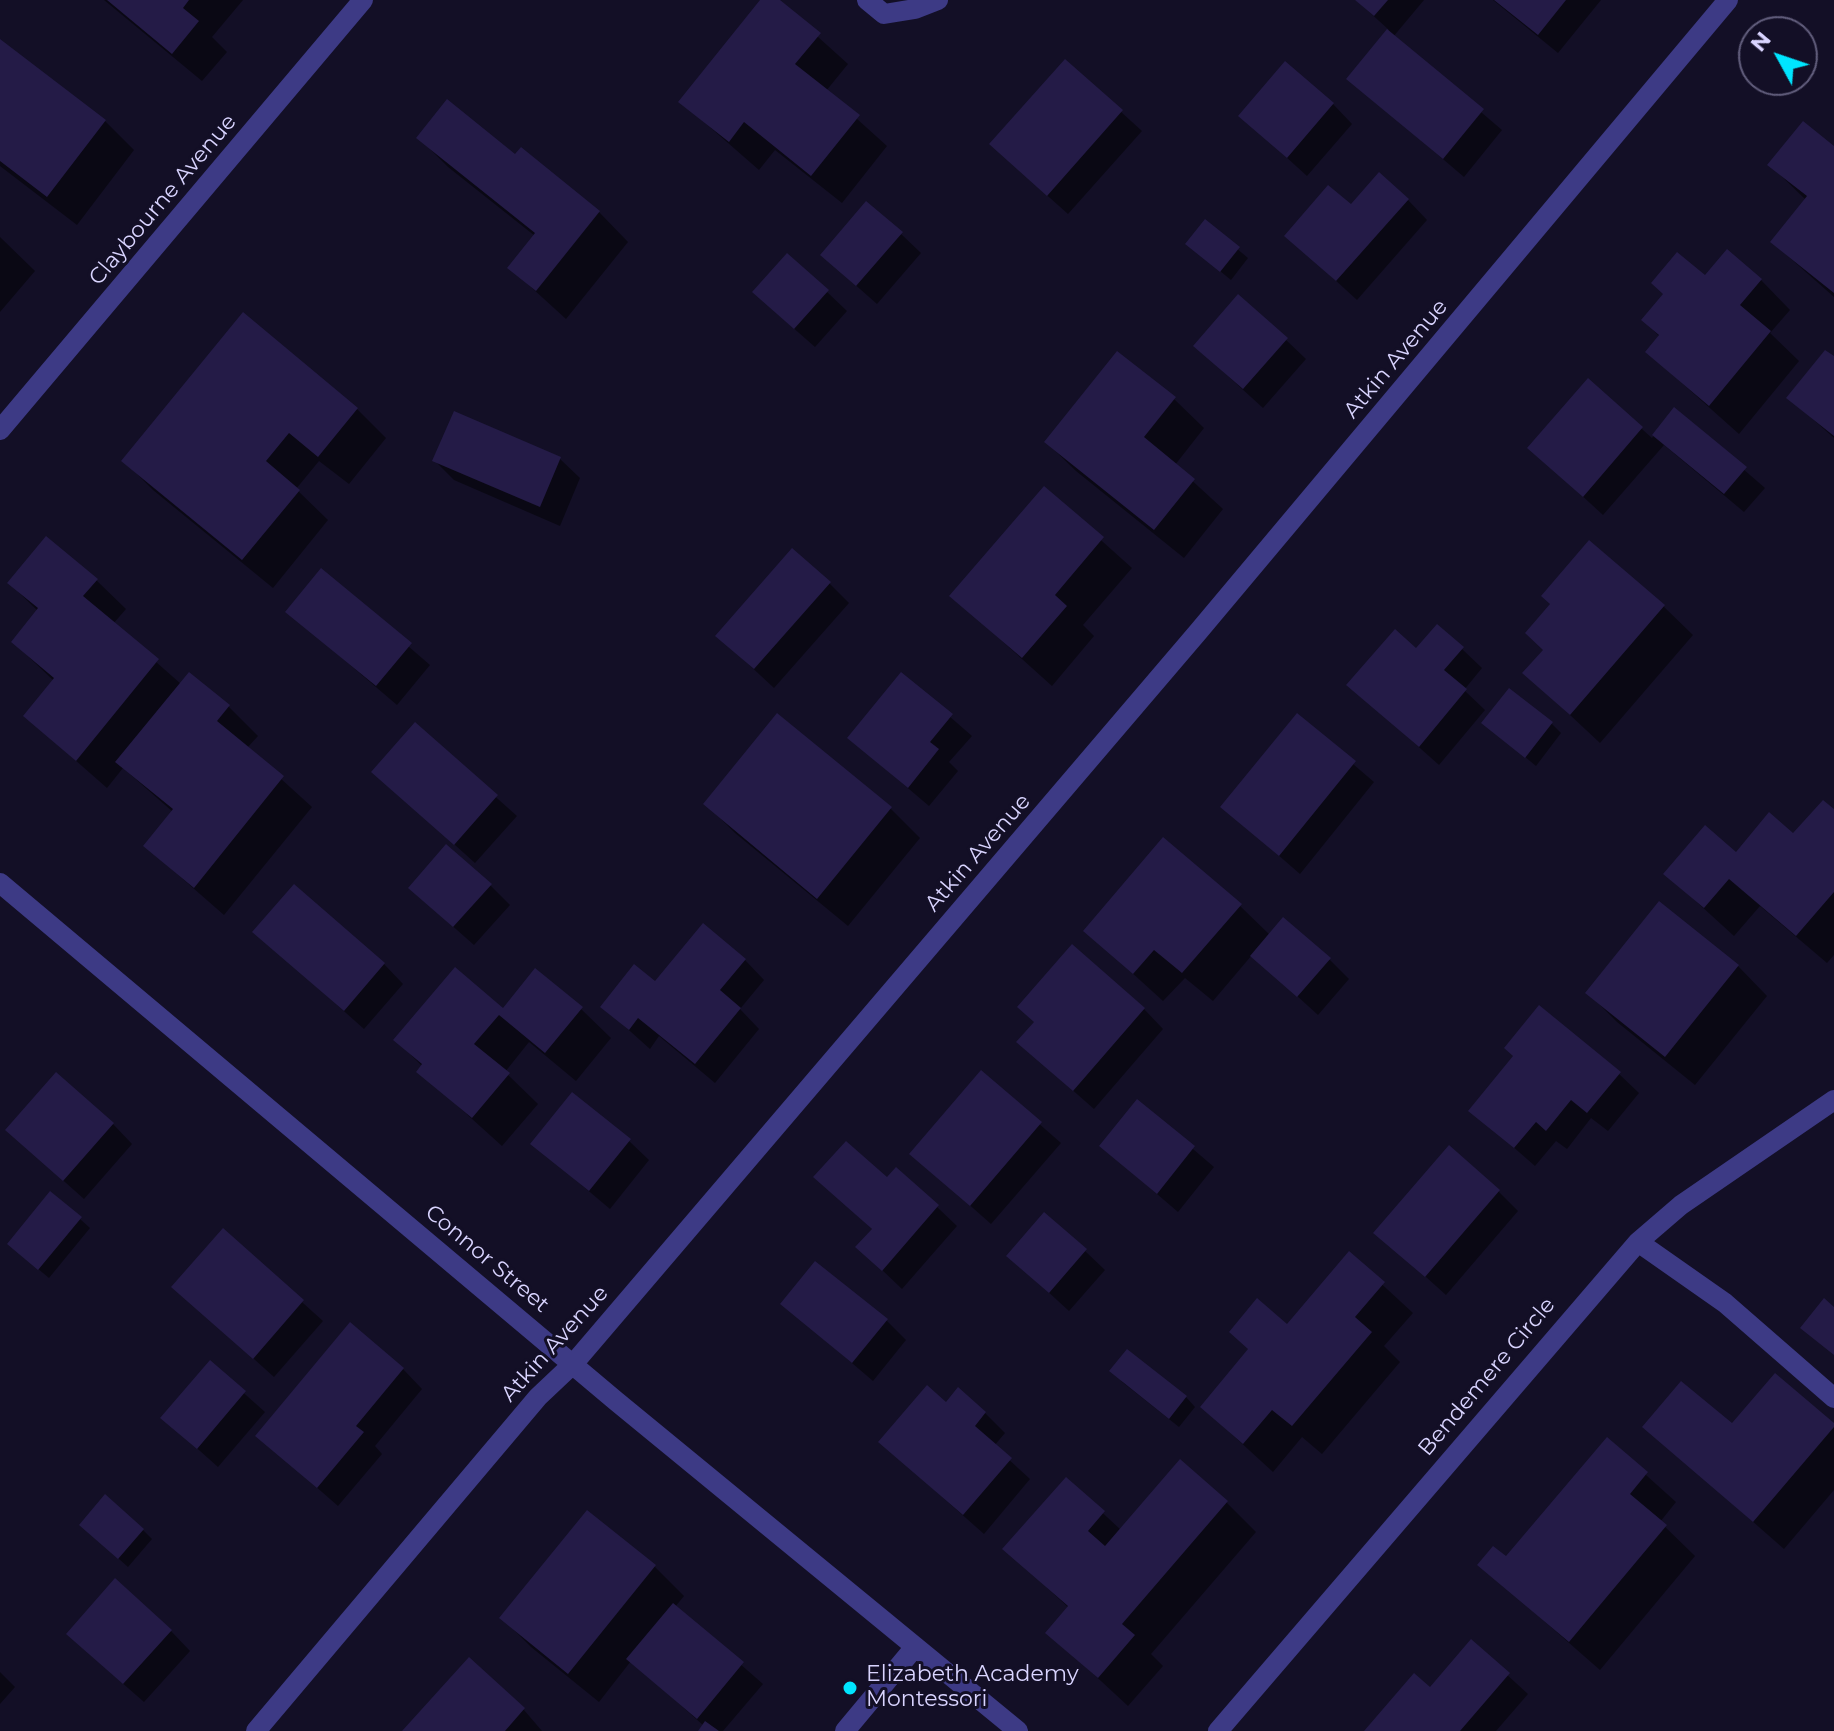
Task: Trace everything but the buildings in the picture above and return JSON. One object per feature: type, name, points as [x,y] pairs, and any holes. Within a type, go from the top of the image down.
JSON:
[{"type":"street","name":"Claybourne Avenue","points":[[0,430],[363,0]]},
{"type":"street","points":[[867,0],[884,14],[915,9],[938,0]]},
{"type":"street","name":"Atkin Avenue","points":[[256,1731],[538,1397],[574,1363],[1198,632],[1728,0]]},
{"type":"street","name":"Connor Street","points":[[0,883],[1018,1731]]},
{"type":"street","name":"Bendemere Circle","points":[[1218,1731],[1638,1242],[1681,1205],[1834,1100]]},
{"type":"street","points":[[1638,1242],[1725,1303],[1834,1398]]},
{"type":"street","points":[[845,1731],[915,1647]]},
{"type":"place","name":"Elizabeth Academy Montessori","points":[[850,1688]]}]
